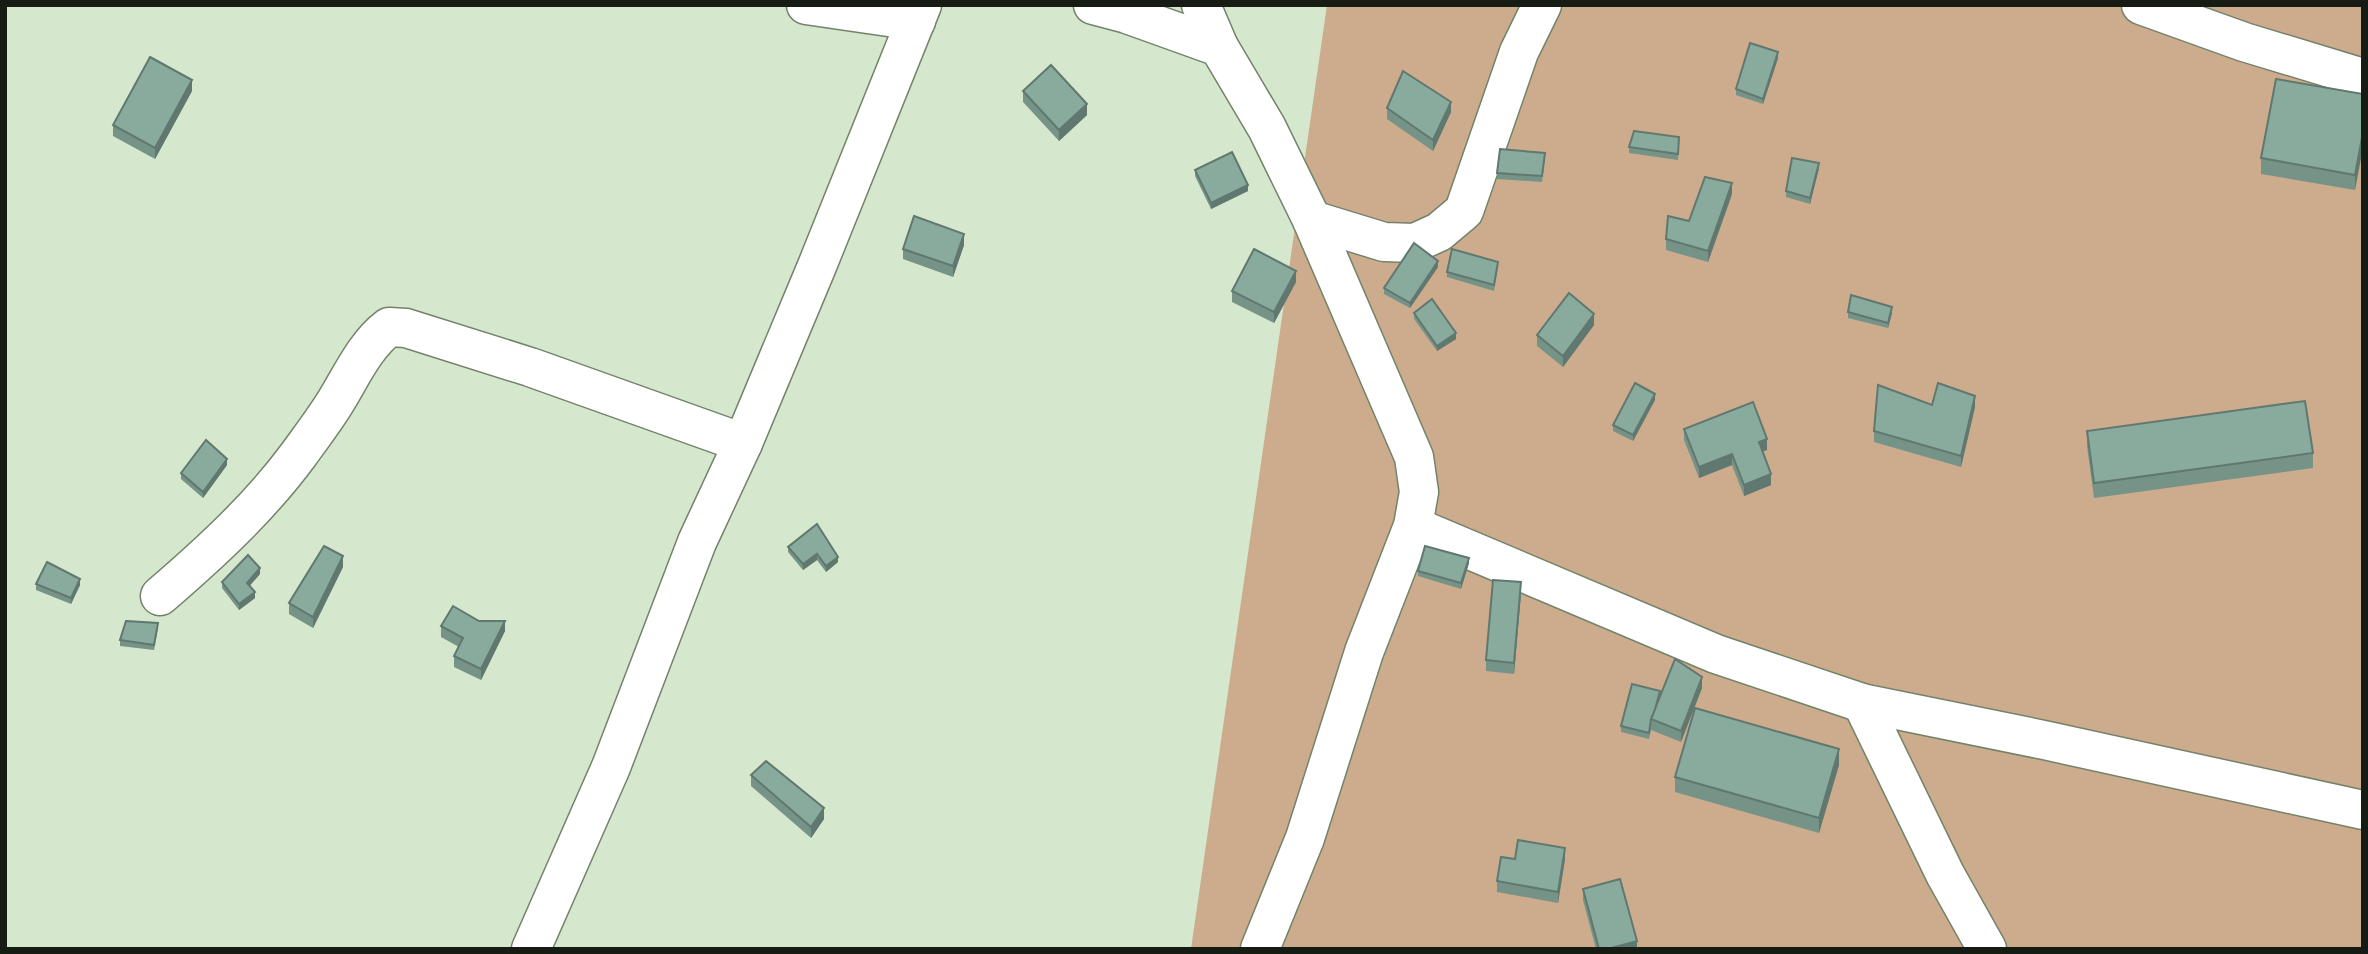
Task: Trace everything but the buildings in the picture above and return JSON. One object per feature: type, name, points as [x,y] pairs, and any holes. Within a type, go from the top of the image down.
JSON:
[{"type":"street","points":[[531,949],[611,766],[697,542],[743,443],[919,13],[806,5]]},
{"type":"street","points":[[1093,5],[1127,14],[1219,47]]},
{"type":"street","points":[[1201,5],[1219,47],[1267,128],[1312,220],[1414,457],[1419,492],[1413,526],[1364,652],[1305,838],[1260,949]]},
{"type":"street","points":[[1312,220],[1384,242],[1415,243],[1439,232],[1464,211],[1519,52],[1542,5]]},
{"type":"street","points":[[2141,5],[2244,42],[2363,78]]},
{"type":"street","points":[[160,596],[204,558],[261,500],[298,456],[375,337],[389,327],[406,328],[530,367],[743,443]]},
{"type":"street","points":[[1413,526],[1716,654],[1862,703],[2363,810]]},
{"type":"street","points":[[1862,703],[1945,874],[1987,949]]},
{"type":"shaded area","points":[[1327,5],[2363,5],[2363,949],[1191,949]]}]
